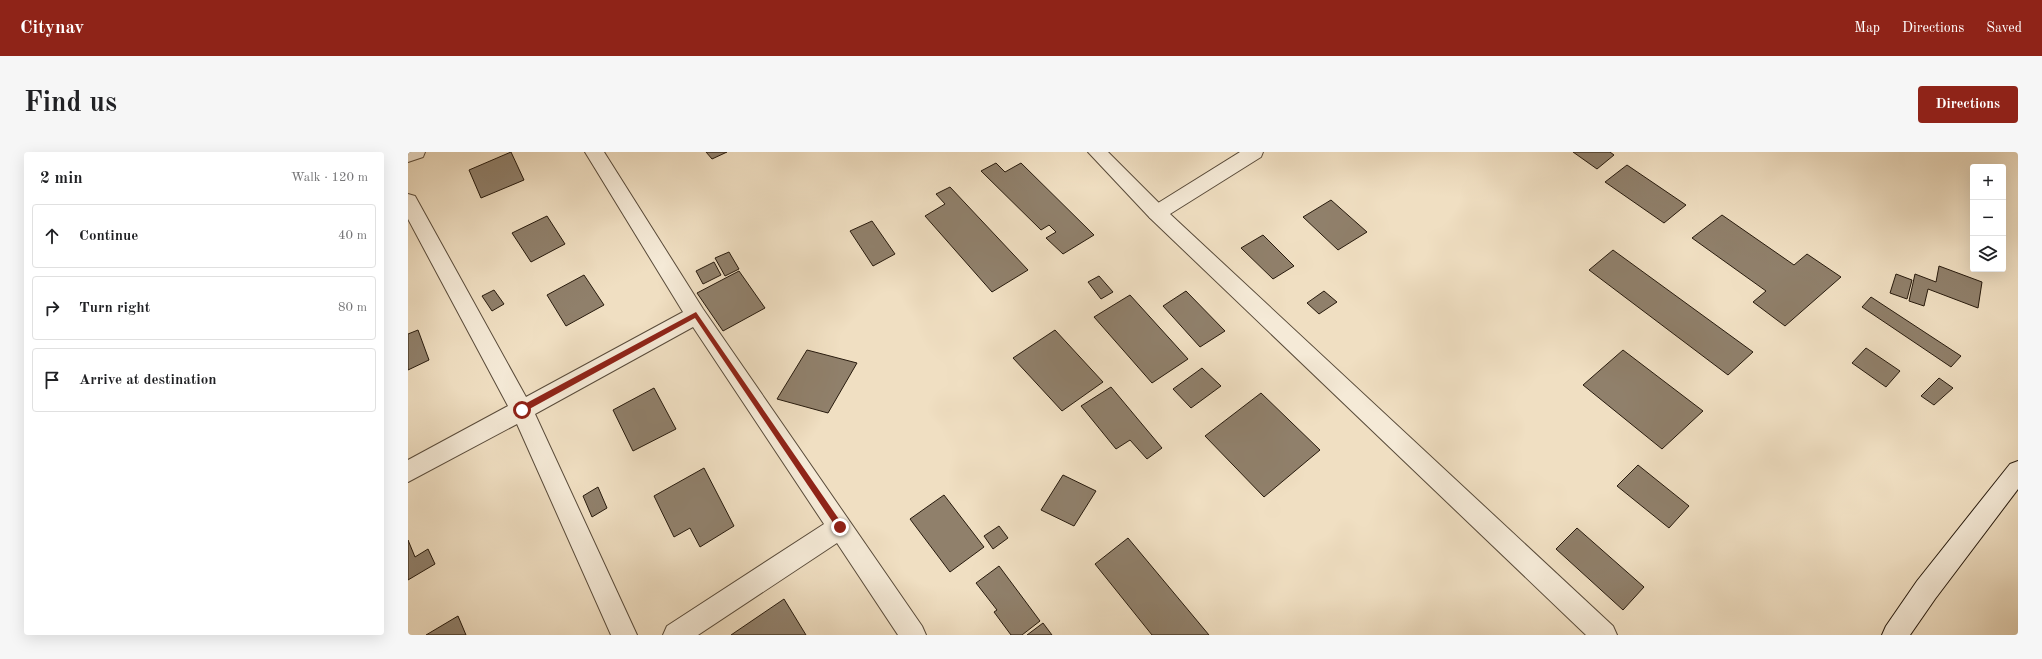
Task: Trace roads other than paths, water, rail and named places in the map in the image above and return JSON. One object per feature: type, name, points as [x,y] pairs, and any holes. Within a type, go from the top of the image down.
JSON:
[{"type":"street","points":[[408,155],[416,152]]},
{"type":"street","points":[[594,152],[696,315],[913,635]]},
{"type":"street","points":[[1097,152],[1158,213],[1604,635]]},
{"type":"street","points":[[1158,213],[1254,152]]},
{"type":"street","points":[[408,202],[522,410],[624,635]]},
{"type":"street","points":[[408,472],[696,315]]},
{"type":"street","points":[[1895,635],[1926,590],[2018,471]]},
{"type":"street","points":[[676,635],[840,527]]}]
